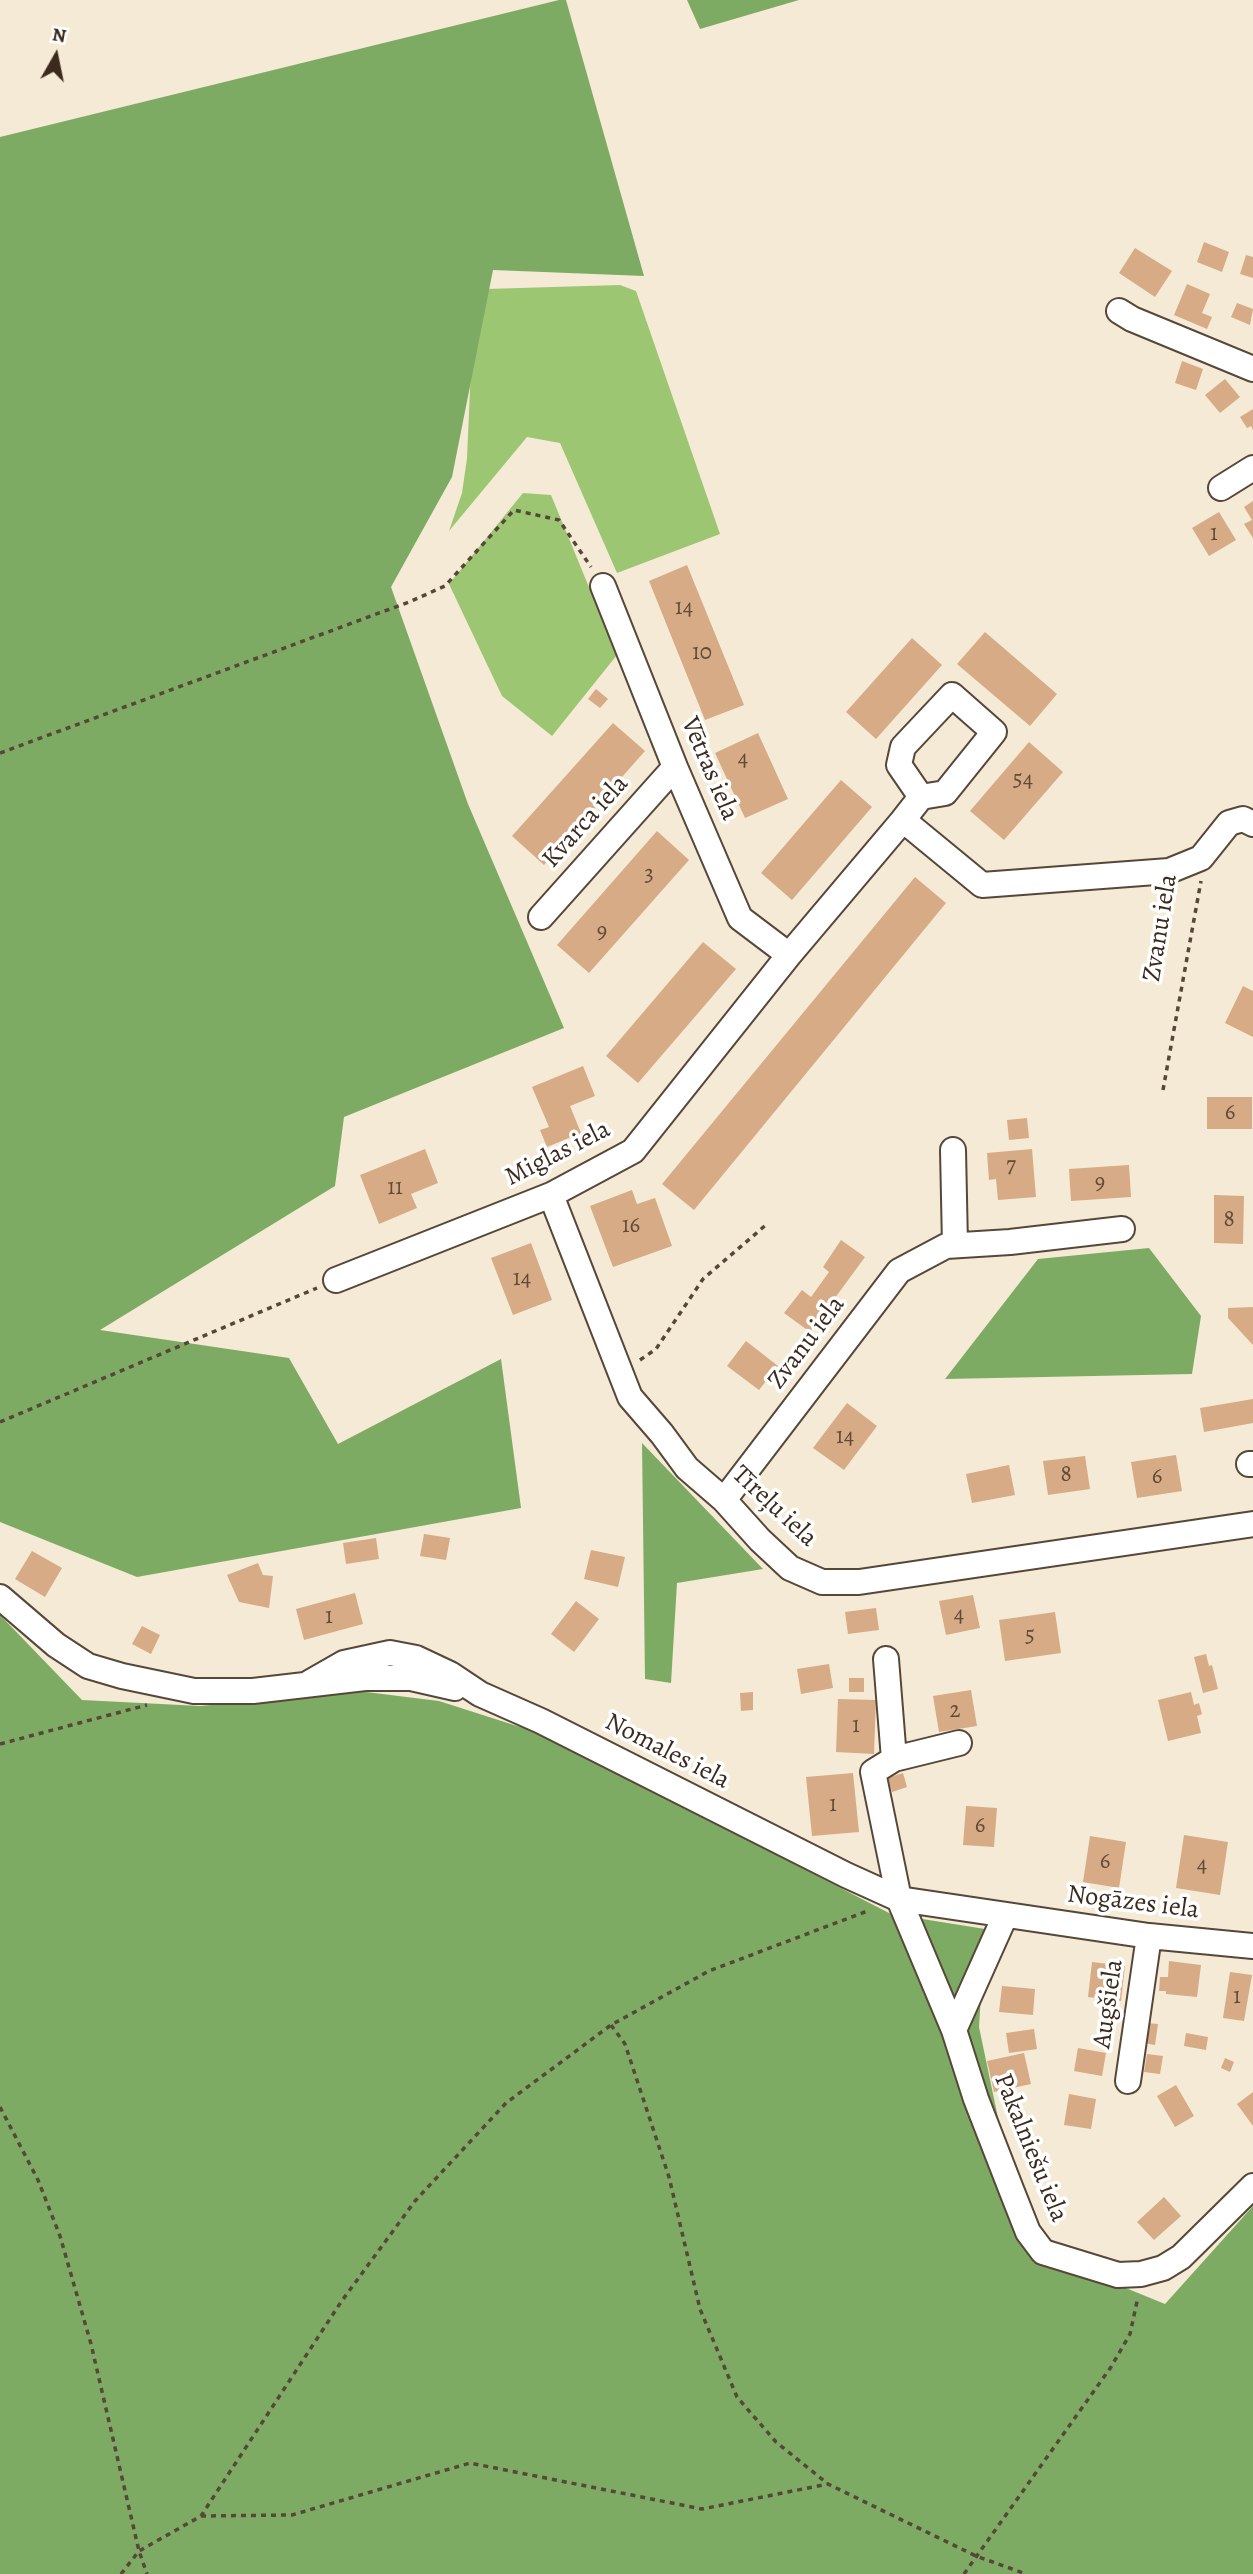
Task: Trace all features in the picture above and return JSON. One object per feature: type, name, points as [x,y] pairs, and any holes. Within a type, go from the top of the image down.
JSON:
[{"type":"street","points":[[1119,311],[1132,319],[1253,368]]},
{"type":"street","points":[[1221,488],[1253,468]]},
{"type":"street","name":"Vētras iela","points":[[603,586],[675,767],[740,918],[789,955]]},
{"type":"street","name":"Kvarca iela","points":[[541,917],[675,767]]},
{"type":"street","name":"Miglas iela","points":[[336,1280],[551,1195],[633,1151],[789,955],[921,797]]},
{"type":"street","points":[[903,820],[982,885],[1169,872],[1201,858],[1229,823],[1248,822]]},
{"type":"street","points":[[953,1150],[955,1245]]},
{"type":"street","name":"Tīreļu iela","points":[[551,1195],[630,1397],[687,1468],[724,1500],[790,1568],[822,1582],[859,1582],[1253,1524]]},
{"type":"street","name":"Zvanu iela","points":[[724,1500],[899,1270],[946,1246],[1010,1242],[1122,1229]]},
{"type":"street","name":"Nomales iela","points":[[0,1597],[56,1645],[88,1666],[174,1687],[194,1691],[253,1691],[365,1678],[411,1678],[480,1694],[541,1721],[667,1786],[899,1899],[1005,1916]]},
{"type":"street","points":[[886,1660],[894,1759],[959,1743]]},
{"type":"street","name":"Pakalniešu iela","points":[[894,1759],[873,1772],[899,1899],[954,2030],[976,2099],[1028,2232],[1043,2252],[1118,2275],[1141,2274],[1163,2267],[1181,2257],[1253,2186]]},
{"type":"street","points":[[954,2030],[1005,1916]]},
{"type":"street","name":"Nogāzes iela","points":[[1005,1916],[1149,1936],[1253,1946]]},
{"type":"street","name":"Augšiela","points":[[1128,2081],[1149,1936]]},
{"type":"path","points":[[0,753],[410,602],[445,586],[514,510],[559,520],[603,586]]},
{"type":"path","name":"Zvanu iela","points":[[1163,1090],[1202,877],[1201,858]]},
{"type":"path","points":[[621,1374],[656,1349],[703,1279],[766,1224]]},
{"type":"path","points":[[0,1422],[336,1280]]},
{"type":"path","points":[[0,1744],[164,1700],[174,1687]]},
{"type":"path","points":[[121,2574],[139,2551],[201,2515],[341,2302],[415,2201],[506,2103],[611,2025],[709,1971],[899,1899]]},
{"type":"path","points":[[611,2025],[625,2044],[669,2177],[700,2309],[737,2397],[776,2442],[828,2484],[976,2556],[1026,2574]]},
{"type":"path","points":[[0,2107],[38,2180],[60,2236],[91,2344],[139,2551],[147,2574]]},
{"type":"path","points":[[964,2574],[1111,2367],[1129,2334],[1136,2310],[1141,2274]]},
{"type":"path","points":[[201,2515],[292,2515],[470,2463],[702,2509],[828,2484]]},
{"type":"green space","points":[[566,0],[644,276],[493,270],[452,477],[391,587],[468,804],[564,1028],[344,1117],[335,1186],[100,1330],[289,1358],[338,1444],[501,1359],[521,1508],[137,1577],[0,1522],[0,137]]},
{"type":"green space","points":[[687,0],[799,0],[700,29]]},
{"type":"green space","points":[[620,285],[636,291],[720,534],[617,573],[560,443],[527,437],[449,531],[462,493],[467,458],[474,299],[486,289]]},
{"type":"green space","points":[[523,493],[551,495],[617,655],[552,736],[502,696],[449,584]]},
{"type":"green space","points":[[1149,1248],[1201,1316],[1192,1374],[945,1379],[1038,1259]]},
{"type":"green space","points":[[642,1443],[763,1569],[677,1583],[671,1683],[645,1679]]},
{"type":"green space","points":[[0,1615],[82,1700],[200,1706],[358,1691],[439,1701],[542,1734],[891,1914],[985,1929],[979,2027],[1025,2247],[1165,2304],[1253,2206],[1253,2574],[0,2574]]},
{"type":"building","points":[[1204,242],[1229,252],[1222,272],[1197,262]]},
{"type":"building","points":[[1135,248],[1172,271],[1155,297],[1119,273]]},
{"type":"building","points":[[1246,255],[1253,257],[1253,278],[1240,274]]},
{"type":"building","points":[[1187,284],[1210,294],[1202,313],[1212,317],[1207,329],[1174,315]]},
{"type":"building","points":[[1237,303],[1253,309],[1250,325],[1231,317]]},
{"type":"building","points":[[1182,361],[1203,369],[1196,390],[1175,383]]},
{"type":"building","points":[[1225,379],[1240,397],[1220,413],[1205,395]]},
{"type":"building","points":[[1253,409],[1253,430],[1251,426],[1247,428],[1240,417]]},
{"type":"building","points":[[1253,501],[1253,538],[1244,524],[1252,520],[1244,507]]},
{"type":"building","points":[[1219,512],[1236,540],[1209,556],[1192,528]]},
{"type":"building","points":[[687,565],[744,705],[705,720],[649,581]]},
{"type":"building","points":[[985,632],[1057,694],[1030,726],[957,664]]},
{"type":"building","points":[[912,638],[942,665],[876,739],[846,712]]},
{"type":"building","points":[[596,689],[608,699],[600,708],[588,699]]},
{"type":"building","points":[[613,723],[645,751],[544,865],[512,836]]},
{"type":"building","points":[[758,733],[788,799],[745,818],[715,753]]},
{"type":"building","points":[[1029,742],[1063,772],[1004,840],[970,811]]},
{"type":"building","points":[[841,780],[872,807],[792,900],[761,873]]},
{"type":"building","points":[[657,831],[689,860],[589,973],[557,945]]},
{"type":"building","points":[[915,877],[946,903],[694,1210],[662,1184]]},
{"type":"building","points":[[703,942],[736,969],[638,1083],[606,1056]]},
{"type":"building","points":[[1243,986],[1253,991],[1253,1037],[1225,1023]]},
{"type":"building","points":[[583,1066],[595,1096],[570,1106],[581,1133],[547,1147],[540,1130],[549,1127],[532,1087]]},
{"type":"building","points":[[1207,1097],[1252,1097],[1252,1129],[1207,1129]]},
{"type":"building","points":[[1027,1118],[1029,1138],[1009,1140],[1007,1120]]},
{"type":"building","points":[[425,1149],[438,1183],[411,1194],[417,1208],[379,1224],[360,1175]]},
{"type":"building","points":[[1032,1149],[1036,1197],[998,1200],[996,1179],[989,1180],[987,1153]]},
{"type":"building","points":[[1129,1165],[1131,1197],[1071,1201],[1069,1169]]},
{"type":"building","points":[[632,1190],[637,1204],[655,1198],[672,1246],[613,1267],[590,1206]]},
{"type":"building","points":[[1214,1195],[1244,1196],[1243,1244],[1214,1243]]},
{"type":"building","points":[[841,1240],[865,1257],[810,1332],[784,1313],[802,1290],[811,1297],[829,1272],[823,1267]]},
{"type":"building","points":[[531,1243],[552,1300],[513,1315],[491,1258]]},
{"type":"building","points":[[1253,1307],[1253,1345],[1228,1318],[1228,1308]]},
{"type":"building","points":[[746,1341],[778,1366],[759,1390],[727,1366]]},
{"type":"building","points":[[1253,1399],[1253,1423],[1204,1432],[1200,1408]]},
{"type":"building","points":[[847,1403],[877,1426],[844,1470],[813,1448]]},
{"type":"building","points":[[1176,1455],[1182,1491],[1137,1498],[1131,1462]]},
{"type":"building","points":[[1085,1456],[1090,1489],[1048,1495],[1043,1461]]},
{"type":"building","points":[[1009,1465],[1015,1495],[972,1503],[966,1474]]},
{"type":"building","points":[[424,1534],[450,1538],[446,1560],[420,1556]]},
{"type":"building","points":[[376,1538],[379,1559],[346,1564],[343,1543]]},
{"type":"building","points":[[591,1550],[625,1557],[618,1587],[584,1579]]},
{"type":"building","points":[[32,1551],[62,1568],[45,1597],[15,1579]]},
{"type":"building","points":[[258,1563],[263,1575],[273,1576],[269,1608],[239,1602],[227,1575]]},
{"type":"building","points":[[355,1593],[363,1624],[304,1640],[296,1609]]},
{"type":"building","points":[[973,1595],[980,1628],[946,1635],[939,1601]]},
{"type":"building","points":[[576,1601],[599,1619],[574,1652],[551,1634]]},
{"type":"building","points":[[876,1608],[879,1630],[848,1634],[845,1612]]},
{"type":"building","points":[[1055,1612],[1061,1653],[1005,1661],[999,1620]]},
{"type":"building","points":[[142,1626],[160,1635],[151,1654],[132,1644]]},
{"type":"building","points":[[1206,1654],[1209,1666],[1212,1665],[1218,1689],[1203,1693],[1194,1657]]},
{"type":"building","points":[[829,1664],[833,1688],[801,1694],[797,1669]]},
{"type":"building","points":[[849,1678],[864,1678],[864,1692],[849,1692]]},
{"type":"building","points":[[971,1690],[977,1726],[939,1732],[933,1696]]},
{"type":"building","points":[[753,1692],[753,1710],[741,1711],[740,1693]]},
{"type":"building","points":[[1191,1692],[1194,1705],[1199,1703],[1202,1714],[1197,1716],[1201,1733],[1168,1741],[1158,1700]]},
{"type":"building","points":[[838,1699],[876,1700],[874,1754],[836,1752]]},
{"type":"building","points":[[853,1773],[859,1832],[812,1836],[806,1777]]},
{"type":"building","points":[[903,1773],[907,1787],[892,1792],[887,1778]]},
{"type":"building","points":[[966,1806],[997,1808],[994,1847],[963,1845]]},
{"type":"building","points":[[1184,1835],[1228,1842],[1220,1895],[1176,1888]]},
{"type":"building","points":[[1090,1836],[1126,1842],[1119,1888],[1083,1882]]},
{"type":"building","points":[[1169,1961],[1201,1965],[1197,1997],[1159,1991],[1160,1977],[1168,1977]]},
{"type":"building","points":[[1092,1962],[1125,1966],[1121,2001],[1088,1997]]},
{"type":"building","points":[[1230,1972],[1252,1975],[1244,2021],[1223,2018]]},
{"type":"building","points":[[1002,1986],[1035,1989],[1033,2015],[999,2012]]},
{"type":"building","points":[[1147,2023],[1158,2024],[1155,2045],[1144,2043]]},
{"type":"building","points":[[1034,2029],[1037,2049],[1009,2053],[1006,2033]]},
{"type":"building","points":[[1186,2033],[1208,2037],[1206,2050],[1184,2046]]},
{"type":"building","points":[[1078,2048],[1106,2053],[1102,2076],[1074,2071]]},
{"type":"building","points":[[1024,2053],[1031,2084],[994,2092],[987,2061]]},
{"type":"building","points":[[1147,2054],[1163,2056],[1160,2074],[1144,2072]]},
{"type":"building","points":[[1225,2058],[1234,2062],[1230,2072],[1221,2068]]},
{"type":"building","points":[[1176,2085],[1194,2116],[1175,2127],[1157,2096]]},
{"type":"building","points":[[1253,2092],[1253,2126],[1237,2104]]},
{"type":"building","points":[[1069,2094],[1096,2099],[1091,2129],[1064,2125]]},
{"type":"building","points":[[1164,2197],[1181,2216],[1154,2240],[1137,2222]]}]
